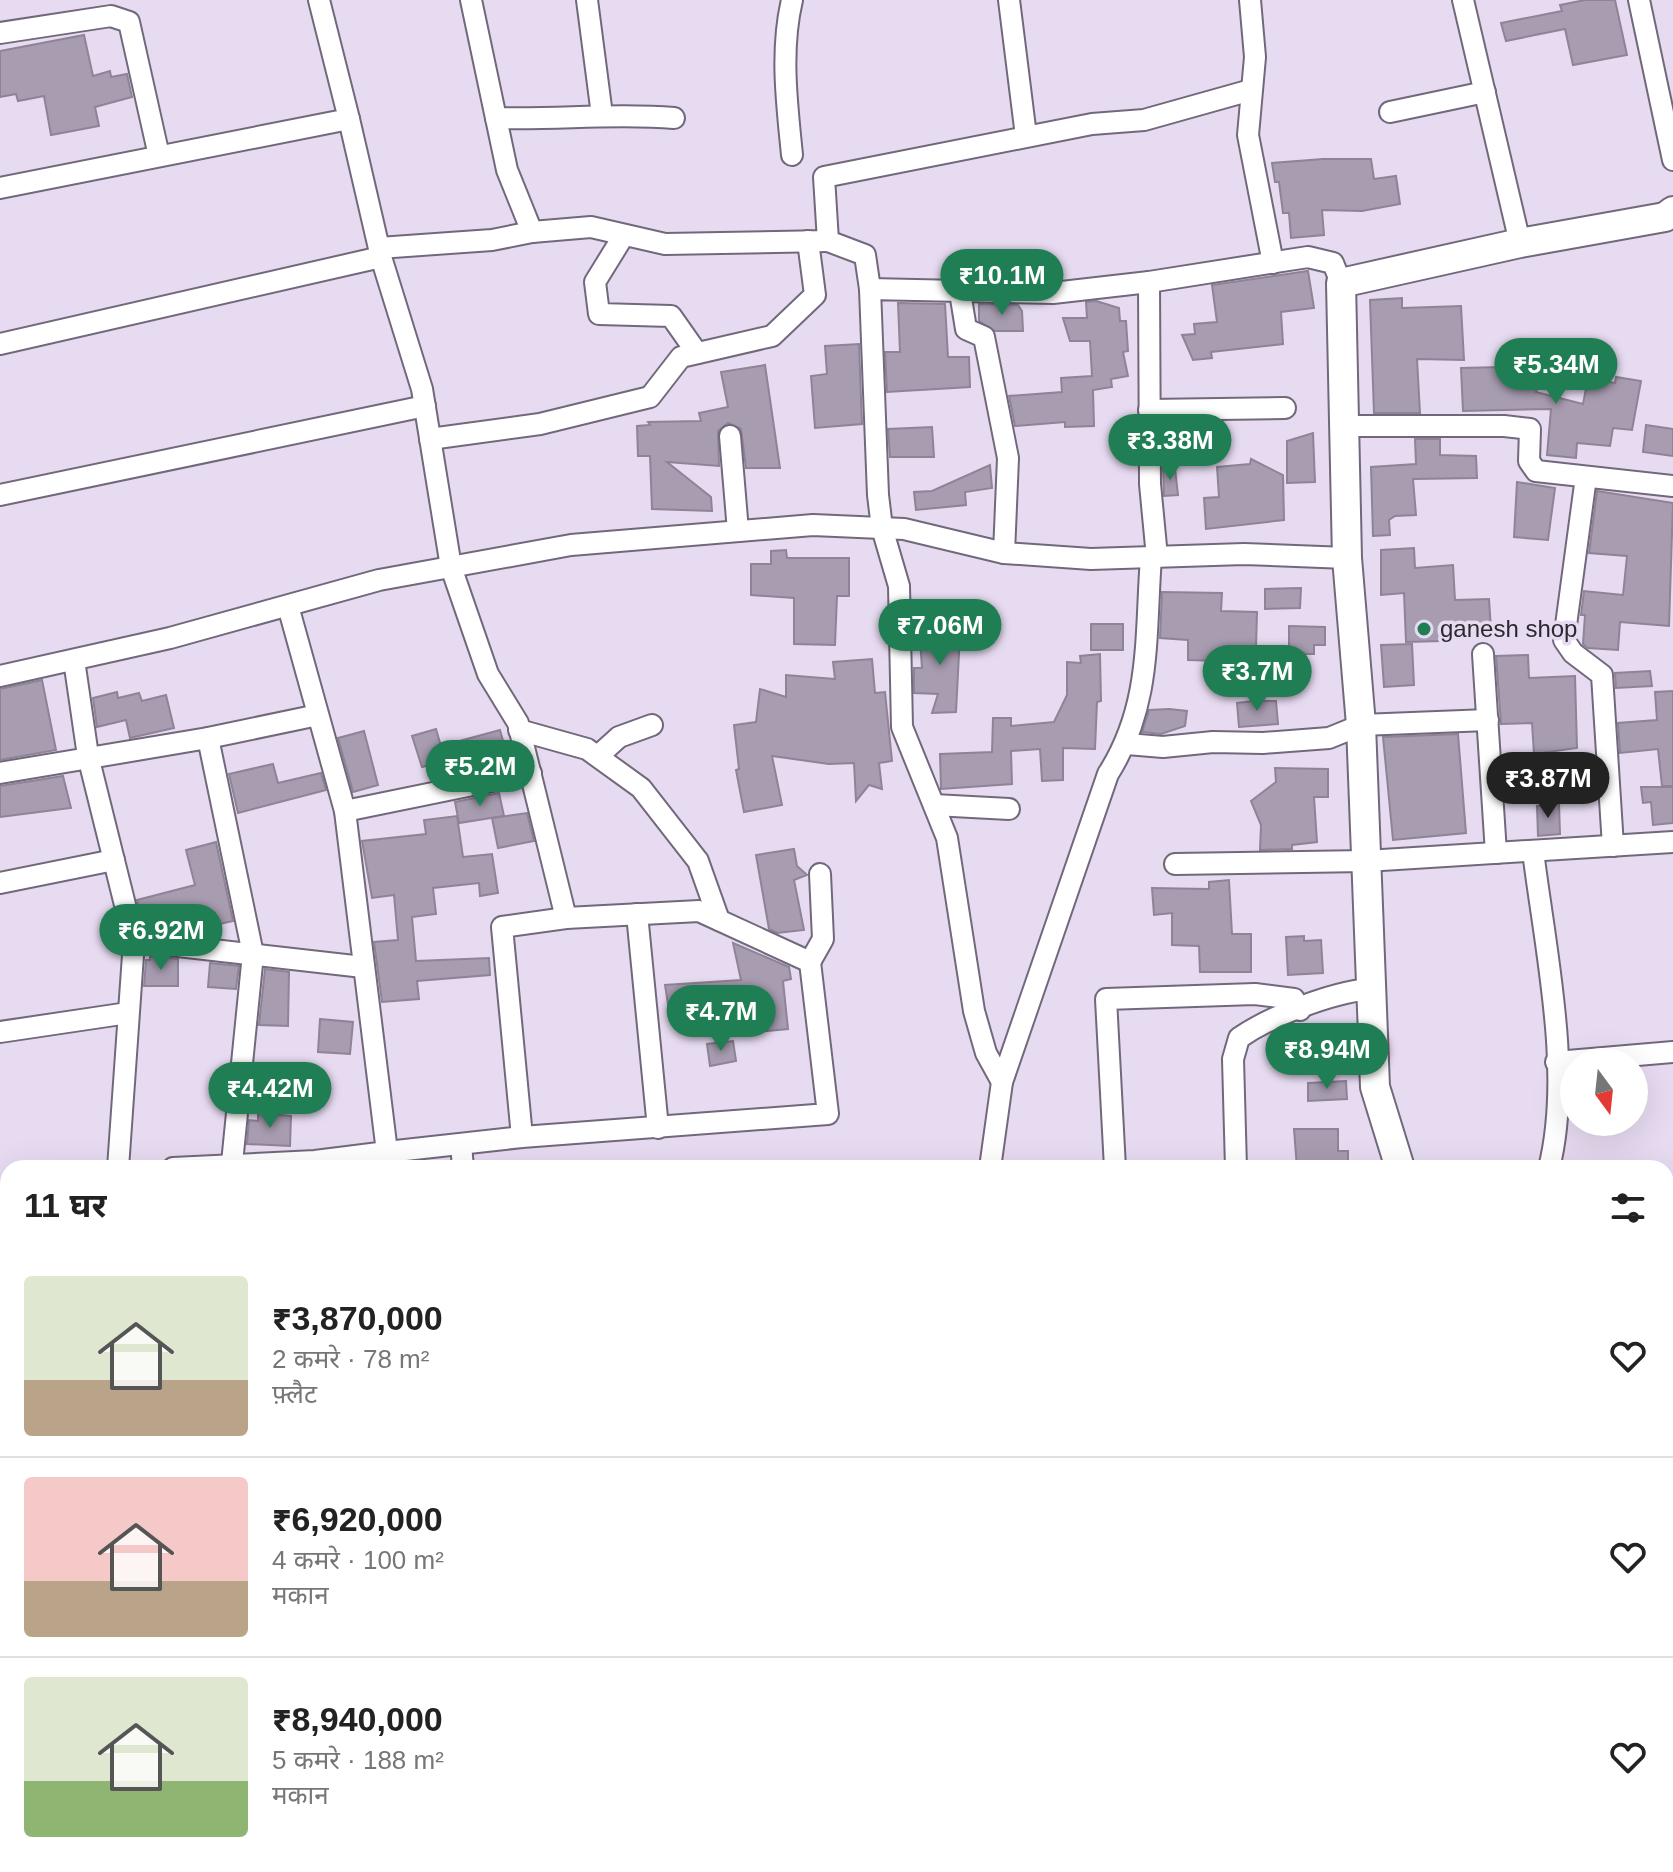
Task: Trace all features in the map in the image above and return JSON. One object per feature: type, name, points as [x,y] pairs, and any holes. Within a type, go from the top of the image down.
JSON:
[{"type":"street","points":[[125,0],[159,156]]},
{"type":"street","points":[[319,0],[380,252],[425,406],[451,567],[488,674],[519,730],[566,918]]},
{"type":"street","points":[[471,0],[507,170],[532,232]]},
{"type":"street","points":[[587,0],[602,115]]},
{"type":"street","points":[[792,0],[787,19],[785,87],[792,155]]},
{"type":"street","points":[[1009,0],[1026,136]]},
{"type":"street","points":[[1250,0],[1255,57],[1248,135],[1273,263]]},
{"type":"street","points":[[1463,0],[1520,243]]},
{"type":"street","points":[[1639,0],[1673,160]]},
{"type":"street","points":[[0,33],[111,16],[129,22]]},
{"type":"street","points":[[430,439],[540,424],[650,397],[681,357],[772,336],[815,295],[824,177],[1092,124],[1144,120],[1251,90]]},
{"type":"street","points":[[1390,112],[1485,92]]},
{"type":"street","points":[[496,118],[565,120],[602,115],[674,118]]},
{"type":"street","points":[[0,188],[349,119]]},
{"type":"street","points":[[1341,283],[1520,243],[1670,216]]},
{"type":"street","points":[[0,344],[380,252],[492,240],[532,232],[591,227],[665,244],[691,245],[818,241],[865,255],[870,289],[882,528],[899,586],[902,727],[947,838],[960,903],[974,1011],[986,1053],[1002,1082]]},
{"type":"street","points":[[624,235],[595,282],[599,314],[671,316],[697,353]]},
{"type":"street","points":[[870,289],[1053,293],[1149,282],[1308,257],[1333,263],[1341,283],[1347,558],[1361,725],[1375,1087],[1398,1160]]},
{"type":"street","points":[[991,1160],[1002,1082],[1029,1012],[1064,898],[1108,774],[1127,744],[1140,705],[1154,557],[1150,484],[1149,282]]},
{"type":"street","points":[[960,292],[966,329],[984,337],[1008,458],[1004,553]]},
{"type":"street","points":[[0,495],[425,406]]},
{"type":"street","points":[[1149,410],[1285,408]]},
{"type":"street","points":[[1343,426],[1504,426],[1530,429],[1529,461],[1536,471],[1673,486]]},
{"type":"street","points":[[730,436],[738,531]]},
{"type":"street","points":[[1586,477],[1564,640],[1573,653],[1602,675],[1613,846]]},
{"type":"street","points":[[0,676],[288,606],[379,580],[571,545],[813,525],[904,529],[1004,553],[1091,559],[1244,554],[1347,558]]},
{"type":"street","points":[[288,606],[345,811],[387,1152]]},
{"type":"street","points":[[1483,654],[1496,853]]},
{"type":"street","points":[[74,660],[88,756],[134,941],[119,1160]]},
{"type":"street","points":[[0,773],[208,738],[318,715]]},
{"type":"street","points":[[1127,744],[1163,747],[1329,738],[1361,725],[1488,720]]},
{"type":"street","points":[[598,756],[619,737],[652,725]]},
{"type":"street","points":[[519,730],[587,749],[641,788],[698,861],[719,920]]},
{"type":"street","points":[[208,738],[253,954],[232,1160]]},
{"type":"street","points":[[345,811],[531,773]]},
{"type":"street","points":[[934,805],[1009,809]]},
{"type":"street","points":[[1175,864],[1366,861],[1673,842]]},
{"type":"street","points":[[1533,851],[1556,1062],[1555,1145],[1551,1160]]},
{"type":"street","points":[[0,883],[114,860]]},
{"type":"street","points":[[323,1160],[522,1137],[828,1114],[810,962],[823,939],[820,874]]},
{"type":"street","points":[[522,1137],[502,927],[566,918],[699,911],[810,962]]},
{"type":"street","points":[[637,914],[658,1128]]},
{"type":"street","points":[[134,941],[363,967]]},
{"type":"street","points":[[1236,1160],[1233,1059],[1239,1038],[1261,1023],[1348,991],[1369,989]]},
{"type":"street","points":[[1115,1160],[1106,999],[1255,994],[1294,999],[1300,1010]]},
{"type":"street","points":[[0,1032],[128,1013]]},
{"type":"street","points":[[1556,1062],[1673,1052]]},
{"type":"street","points":[[461,1144],[462,1160]]},
{"type":"building","points":[[1585,0],[1615,0],[1627,55],[1573,65],[1565,29],[1506,41],[1501,23],[1562,11],[1560,5]]},
{"type":"building","points":[[84,35],[93,76],[110,71],[111,77],[127,74],[132,97],[95,107],[99,126],[51,135],[44,96],[18,101],[16,94],[0,97],[0,51]]},
{"type":"building","points":[[1371,159],[1374,179],[1396,176],[1400,204],[1362,211],[1322,210],[1324,235],[1291,238],[1289,213],[1283,213],[1279,182],[1275,182],[1272,163]]},
{"type":"building","points":[[1308,271],[1314,308],[1281,312],[1283,344],[1211,352],[1212,358],[1193,360],[1182,335],[1195,334],[1194,324],[1217,322],[1212,285]]},
{"type":"building","points":[[1402,298],[1402,308],[1461,306],[1464,360],[1417,359],[1420,413],[1374,413],[1370,300]]},
{"type":"building","points":[[1096,301],[1119,308],[1120,321],[1126,321],[1128,351],[1123,352],[1128,376],[1111,379],[1112,387],[1093,390],[1094,426],[1065,427],[1065,422],[1015,426],[1009,396],[1062,392],[1061,378],[1092,376],[1090,341],[1070,341],[1063,318],[1087,318],[1086,302]]},
{"type":"building","points":[[898,303],[945,304],[948,357],[969,357],[970,387],[887,392],[885,352],[900,352]]},
{"type":"building","points":[[979,304],[1018,305],[1022,311],[1023,331],[995,331],[979,321]]},
{"type":"building","points":[[859,344],[862,424],[815,428],[811,376],[827,374],[825,346]]},
{"type":"building","points":[[1521,363],[1523,389],[1537,389],[1536,392],[1583,404],[1588,378],[1615,383],[1616,377],[1641,381],[1632,430],[1613,428],[1610,446],[1577,443],[1576,458],[1547,455],[1551,409],[1463,411],[1461,368]]},
{"type":"building","points":[[765,365],[780,468],[746,468],[741,429],[728,423],[718,431],[719,466],[667,462],[711,497],[712,511],[652,509],[650,456],[638,456],[637,426],[650,425],[648,422],[701,421],[699,413],[728,407],[721,372]]},
{"type":"building","points":[[1646,425],[1673,429],[1673,456],[1643,452]]},
{"type":"building","points":[[932,427],[934,457],[890,457],[888,429]]},
{"type":"building","points":[[1313,433],[1315,482],[1287,483],[1287,441]]},
{"type":"building","points":[[1415,439],[1440,439],[1440,455],[1476,456],[1477,478],[1413,479],[1416,515],[1395,516],[1389,520],[1390,535],[1373,536],[1371,467],[1416,464]]},
{"type":"building","points":[[1251,459],[1283,475],[1284,520],[1206,529],[1204,498],[1219,497],[1217,467],[1250,464]]},
{"type":"building","points":[[990,465],[992,488],[965,492],[966,505],[916,510],[914,492],[932,491]]},
{"type":"building","points":[[1175,468],[1178,495],[1164,496],[1163,469]]},
{"type":"building","points":[[1517,482],[1555,488],[1548,540],[1514,537]]},
{"type":"building","points":[[1597,491],[1673,503],[1669,626],[1620,622],[1618,650],[1588,648],[1583,644],[1585,615],[1581,615],[1584,591],[1623,595],[1627,556],[1589,553]]},
{"type":"building","points":[[1414,548],[1415,568],[1453,565],[1455,600],[1489,599],[1491,630],[1443,634],[1443,641],[1406,642],[1404,593],[1381,595],[1381,550]]},
{"type":"building","points":[[786,550],[787,558],[849,558],[849,596],[837,596],[835,645],[794,644],[794,598],[751,595],[751,564],[771,564],[771,551]]},
{"type":"building","points":[[1301,588],[1300,608],[1265,609],[1265,589]]},
{"type":"building","points":[[1162,592],[1222,593],[1221,611],[1257,612],[1256,648],[1289,648],[1289,626],[1325,627],[1325,645],[1314,645],[1314,654],[1292,654],[1292,663],[1188,660],[1188,640],[1160,638]]},
{"type":"building","points":[[935,621],[949,621],[960,634],[956,712],[932,713],[938,694],[914,693],[914,668],[922,668],[920,640],[935,639]]},
{"type":"building","points":[[1091,624],[1123,624],[1123,650],[1091,650]]},
{"type":"building","points":[[1412,644],[1414,685],[1384,687],[1381,645]]},
{"type":"building","points":[[1100,654],[1101,701],[1097,702],[1095,749],[1063,748],[1063,780],[1042,781],[1040,749],[1011,751],[1012,784],[941,789],[940,754],[992,752],[993,718],[1011,718],[1011,726],[1054,722],[1067,695],[1067,662],[1081,663],[1080,656]]},
{"type":"building","points":[[1528,655],[1529,678],[1575,676],[1577,748],[1534,754],[1532,723],[1501,724],[1496,656]]},
{"type":"building","points":[[872,659],[875,693],[885,692],[892,761],[879,763],[882,789],[869,785],[856,801],[854,763],[829,764],[772,756],[782,805],[744,812],[736,770],[739,769],[734,725],[756,722],[760,689],[786,697],[786,675],[835,679],[833,662]]},
{"type":"building","points":[[1650,671],[1652,686],[1616,688],[1615,673]]},
{"type":"building","points":[[42,680],[56,750],[0,760],[0,689]]},
{"type":"building","points":[[1673,691],[1673,786],[1662,786],[1658,749],[1620,753],[1618,723],[1657,720],[1655,692]]},
{"type":"building","points":[[117,692],[118,698],[139,693],[142,701],[166,695],[174,728],[130,738],[126,720],[97,727],[93,698]]},
{"type":"building","points":[[1276,701],[1278,724],[1239,727],[1237,703]]},
{"type":"building","points":[[1149,710],[1187,711],[1185,726],[1161,734],[1142,732]]},
{"type":"building","points":[[436,729],[441,746],[500,730],[507,755],[491,759],[493,768],[470,772],[466,757],[422,767],[412,736]]},
{"type":"building","points":[[364,731],[378,785],[353,792],[338,738]]},
{"type":"building","points":[[1458,734],[1466,833],[1393,840],[1383,737]]},
{"type":"building","points":[[273,764],[278,783],[321,773],[326,790],[238,813],[229,774]]},
{"type":"building","points":[[1275,768],[1328,769],[1328,797],[1314,797],[1317,842],[1292,845],[1292,849],[1260,850],[1261,825],[1251,801],[1276,782]]},
{"type":"building","points":[[63,776],[71,808],[0,817],[0,786]]},
{"type":"building","points":[[1641,787],[1673,787],[1673,823],[1653,825],[1651,802],[1643,803]]},
{"type":"building","points":[[499,793],[504,816],[459,823],[455,802]]},
{"type":"building","points":[[1559,804],[1560,834],[1538,836],[1537,806]]},
{"type":"building","points":[[527,813],[534,841],[498,848],[492,818]]},
{"type":"building","points":[[457,816],[463,857],[492,854],[498,893],[480,896],[479,883],[433,888],[436,914],[412,917],[416,961],[489,958],[490,975],[417,981],[419,999],[382,1002],[374,942],[398,940],[394,895],[372,898],[362,841],[426,834],[424,820]]},
{"type":"building","points":[[216,842],[233,921],[206,927],[202,914],[150,927],[150,923],[143,924],[137,900],[195,885],[186,850]]},
{"type":"building","points":[[794,849],[797,866],[807,875],[794,880],[804,930],[777,933],[769,929],[756,855]]},
{"type":"building","points":[[1229,880],[1232,934],[1251,934],[1251,972],[1200,972],[1199,946],[1172,945],[1172,913],[1154,915],[1152,888],[1209,889],[1209,882]]},
{"type":"building","points":[[1304,936],[1304,941],[1321,940],[1323,973],[1288,975],[1286,937]]},
{"type":"building","points":[[733,943],[789,967],[791,979],[783,981],[788,1029],[736,1034],[734,1010],[670,1017],[665,985],[741,980]]},
{"type":"building","points":[[150,956],[178,959],[178,986],[144,986],[146,960],[150,960]]},
{"type":"building","points":[[210,963],[239,966],[236,989],[208,987]]},
{"type":"building","points":[[265,969],[289,972],[288,1026],[259,1025]]},
{"type":"building","points":[[320,1019],[353,1022],[350,1054],[318,1052]]},
{"type":"building","points":[[733,1041],[736,1061],[710,1066],[707,1044]]},
{"type":"building","points":[[1346,1081],[1347,1099],[1308,1101],[1308,1083]]},
{"type":"building","points":[[258,1113],[291,1116],[290,1146],[247,1144],[249,1120],[258,1121]]},
{"type":"building","points":[[1294,1129],[1338,1129],[1338,1151],[1348,1151],[1348,1160],[1296,1160]]},
{"type":"place","name":"ganesh shop","points":[[1424,629]]}]
